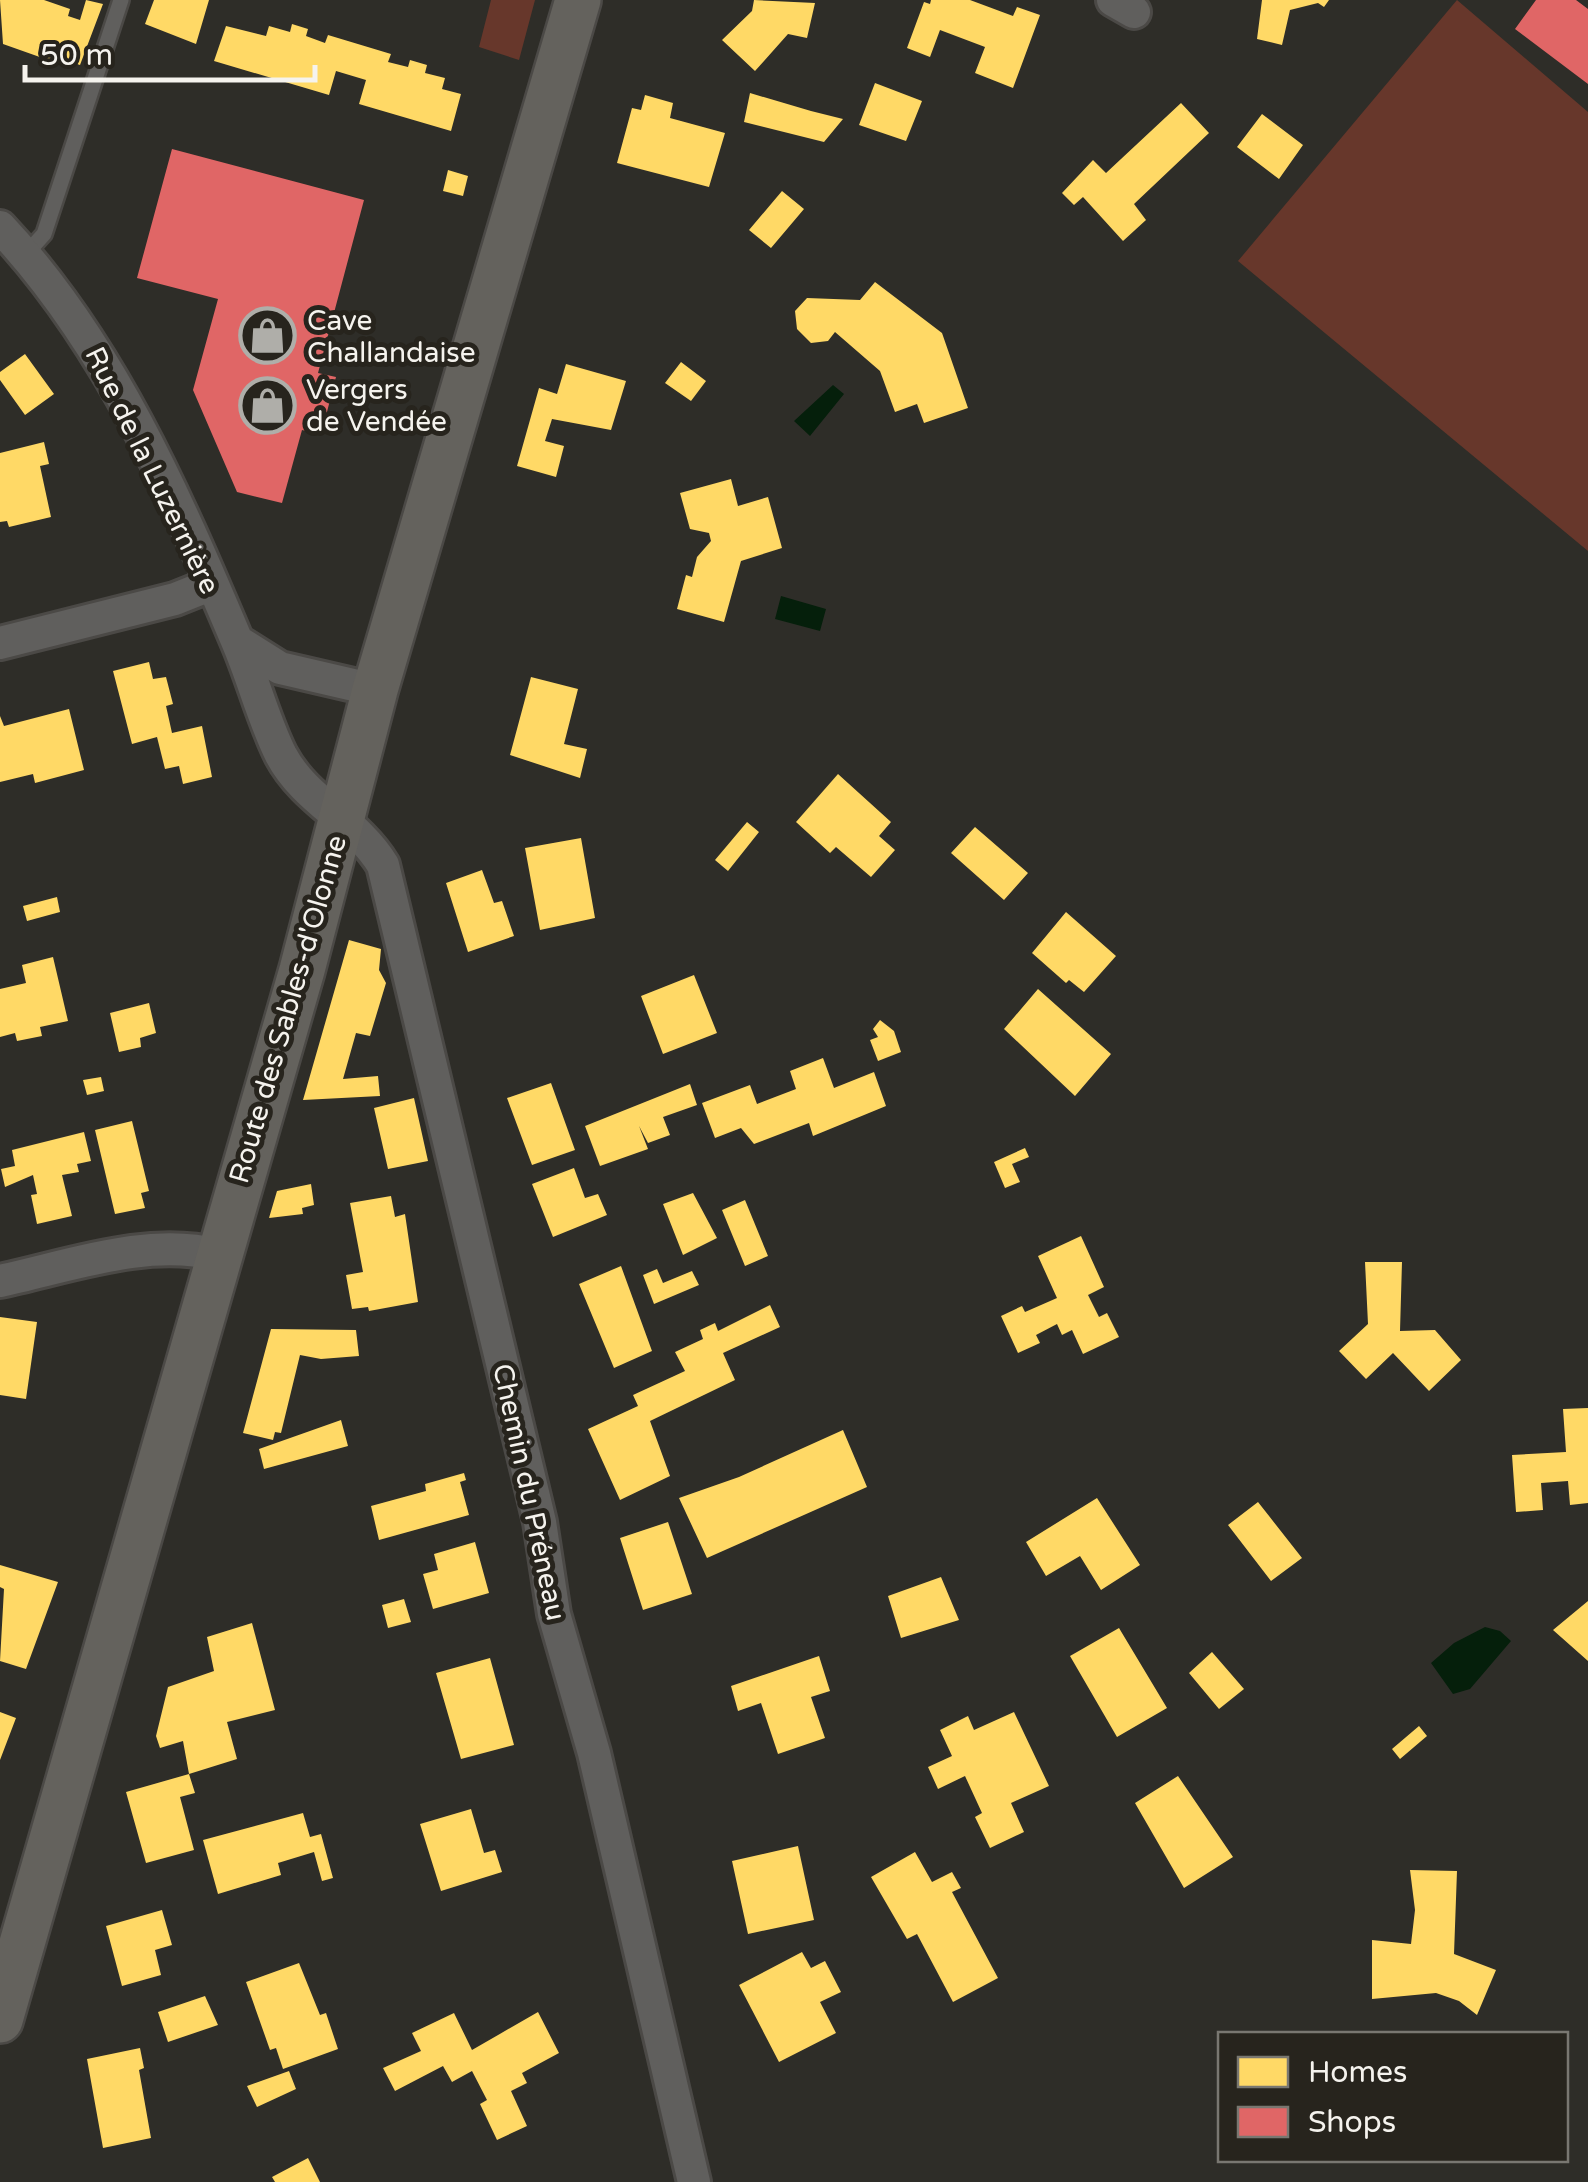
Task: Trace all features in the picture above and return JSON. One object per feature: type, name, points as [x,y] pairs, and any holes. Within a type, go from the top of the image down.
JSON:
[{"type":"main road","name":"Route des Sables-d'Olonne","points":[[0,2020],[302,970],[376,690],[578,0]]},
{"type":"street","name":"Rue de la Luzernière","points":[[0,227],[26,254],[94,346],[119,389],[238,641],[282,756],[312,799],[340,817]]},
{"type":"street","points":[[0,643],[175,599],[210,585]]},
{"type":"street","points":[[238,641],[280,668],[376,690]]},
{"type":"street","name":"Chemin du Préneau","points":[[340,817],[378,856],[396,907],[540,1522],[554,1614],[594,1753],[694,2182]]},
{"type":"street","points":[[0,1280],[150,1250],[188,1247],[218,1255]]},
{"type":"lane","points":[[26,254],[44,234],[121,0]]},
{"type":"shaded area","points":[[491,0],[535,0],[519,60],[479,47]]},
{"type":"shaded area","points":[[1457,0],[1588,112],[1588,551],[1238,261]]},
{"type":"shaded area","points":[[833,385],[844,394],[810,436],[794,421]]},
{"type":"shaded area","points":[[781,596],[826,609],[820,631],[775,619]]},
{"type":"shaded area","points":[[1485,1627],[1500,1631],[1511,1641],[1470,1689],[1453,1694],[1431,1663],[1454,1643]]},
{"type":"building: Homes","points":[[0,0],[44,0],[70,9],[68,16],[80,20],[86,0],[103,4],[80,65],[53,56],[51,61],[3,44]]},
{"type":"building: Homes","points":[[154,0],[209,0],[196,44],[145,24]]},
{"type":"building: Homes","points":[[754,0],[815,3],[807,38],[788,34],[755,71],[722,40],[752,11]]},
{"type":"building: Homes","points":[[931,0],[970,0],[1013,16],[1017,7],[1040,15],[1013,88],[975,73],[985,47],[940,30],[930,57],[907,48],[924,2],[930,4]]},
{"type":"building: Homes","points":[[1262,0],[1329,0],[1324,7],[1318,3],[1290,10],[1282,45],[1257,39]]},
{"type":"building: Homes","points":[[292,24],[308,29],[306,36],[325,43],[328,35],[391,54],[388,62],[408,67],[410,60],[427,65],[425,73],[445,78],[442,89],[461,94],[451,131],[359,104],[366,80],[336,71],[329,95],[214,61],[226,26],[266,36],[269,26],[290,32]]},
{"type":"building: Homes","points":[[875,83],[922,101],[906,141],[859,125]]},
{"type":"building: Homes","points":[[750,93],[843,119],[824,142],[744,122]]},
{"type":"building: Homes","points":[[645,95],[673,103],[670,118],[725,133],[709,187],[617,163],[632,108],[641,110]]},
{"type":"building: Homes","points":[[1181,103],[1209,133],[1134,204],[1146,220],[1123,241],[1083,197],[1074,205],[1062,193],[1093,160],[1106,173]]},
{"type":"building: Homes","points":[[1262,114],[1303,145],[1279,179],[1237,147]]},
{"type":"building: Homes","points":[[448,170],[468,176],[463,196],[443,191]]},
{"type":"building: Homes","points":[[782,191],[804,209],[771,248],[749,230]]},
{"type":"building: Homes","points":[[875,282],[942,333],[968,408],[924,423],[917,404],[895,412],[880,371],[835,332],[828,341],[811,343],[797,329],[795,311],[807,298],[860,300]]},
{"type":"building: Homes","points":[[25,354],[54,394],[25,415],[0,380],[0,372]]},
{"type":"building: Homes","points":[[681,362],[706,381],[691,401],[665,383]]},
{"type":"building: Homes","points":[[566,364],[626,381],[611,430],[552,419],[545,441],[564,446],[556,477],[517,466],[539,388],[557,394]]},
{"type":"building: Homes","points":[[44,442],[49,464],[40,466],[51,517],[9,527],[7,521],[0,522],[0,453]]},
{"type":"building: Homes","points":[[731,479],[738,506],[768,497],[782,548],[741,561],[724,622],[677,609],[686,575],[692,577],[697,557],[711,541],[709,533],[690,529],[680,493]]},
{"type":"building: Homes","points":[[149,662],[153,679],[166,677],[173,704],[166,706],[172,733],[202,726],[212,777],[183,784],[179,766],[165,769],[157,737],[132,744],[113,671]]},
{"type":"building: Homes","points":[[531,677],[578,689],[564,744],[587,749],[580,778],[510,755]]},
{"type":"building: Homes","points":[[69,709],[84,770],[35,783],[33,774],[0,782],[0,716],[4,726]]},
{"type":"building: Homes","points":[[838,774],[891,822],[879,836],[895,850],[871,877],[836,847],[830,853],[796,822]]},
{"type":"building: Homes","points":[[747,822],[759,832],[728,871],[715,860]]},
{"type":"building: Homes","points":[[975,827],[1028,873],[1004,900],[951,853]]},
{"type":"building: Homes","points":[[581,838],[595,918],[540,930],[525,848]]},
{"type":"building: Homes","points":[[482,870],[494,903],[502,901],[514,936],[468,952],[446,883]]},
{"type":"building: Homes","points":[[57,897],[60,912],[27,921],[23,906]]},
{"type":"building: Homes","points":[[1066,912],[1116,956],[1084,992],[1069,980],[1066,983],[1032,953]]},
{"type":"building: Homes","points":[[349,940],[381,949],[379,970],[386,983],[370,1036],[356,1033],[343,1079],[378,1076],[380,1096],[303,1100]]},
{"type":"building: Homes","points":[[53,957],[68,1021],[40,1027],[42,1036],[17,1041],[15,1033],[0,1037],[0,989],[26,983],[22,965]]},
{"type":"building: Homes","points":[[694,975],[717,1033],[663,1054],[641,996]]},
{"type":"building: Homes","points":[[1038,989],[1111,1054],[1075,1096],[1004,1029]]},
{"type":"building: Homes","points":[[149,1003],[156,1033],[140,1038],[141,1047],[119,1052],[110,1013]]},
{"type":"building: Homes","points":[[880,1020],[894,1031],[901,1052],[878,1061],[870,1040],[878,1037],[873,1029]]},
{"type":"building: Homes","points":[[823,1058],[834,1088],[874,1072],[886,1106],[813,1136],[809,1123],[754,1144],[741,1128],[715,1138],[702,1103],[750,1085],[757,1104],[796,1089],[790,1071]]},
{"type":"building: Homes","points":[[101,1077],[104,1091],[87,1095],[83,1080]]},
{"type":"building: Homes","points":[[551,1083],[575,1150],[532,1165],[507,1098]]},
{"type":"building: Homes","points":[[690,1084],[697,1105],[663,1117],[670,1135],[648,1143],[639,1126],[648,1149],[600,1166],[585,1126]]},
{"type":"building: Homes","points":[[414,1098],[428,1161],[388,1169],[374,1108]]},
{"type":"building: Homes","points":[[132,1121],[149,1191],[141,1193],[145,1208],[115,1214],[95,1130]]},
{"type":"building: Homes","points":[[84,1132],[91,1161],[77,1164],[79,1172],[62,1175],[72,1216],[37,1224],[31,1195],[37,1194],[33,1175],[5,1187],[1,1169],[15,1166],[12,1150]]},
{"type":"building: Homes","points":[[1025,1148],[1029,1157],[1012,1164],[1020,1182],[1005,1188],[994,1162]]},
{"type":"building: Homes","points":[[574,1168],[585,1198],[598,1194],[607,1215],[553,1237],[532,1184]]},
{"type":"building: Homes","points":[[311,1184],[314,1205],[302,1208],[303,1214],[269,1218],[277,1191]]},
{"type":"building: Homes","points":[[693,1193],[717,1238],[683,1255],[663,1204]]},
{"type":"building: Homes","points":[[391,1196],[395,1217],[405,1214],[418,1302],[369,1311],[368,1307],[352,1309],[346,1275],[363,1272],[350,1203]]},
{"type":"building: Homes","points":[[745,1200],[768,1256],[745,1266],[722,1210]]},
{"type":"building: Homes","points":[[1081,1236],[1104,1287],[1088,1295],[1099,1317],[1107,1313],[1119,1337],[1083,1354],[1072,1330],[1062,1335],[1057,1324],[1036,1335],[1040,1343],[1018,1353],[1001,1316],[1022,1306],[1025,1312],[1057,1298],[1038,1256]]},
{"type":"building: Homes","points":[[1365,1262],[1402,1262],[1400,1331],[1435,1330],[1461,1360],[1429,1391],[1393,1353],[1366,1379],[1339,1351],[1368,1324]]},
{"type":"building: Homes","points":[[621,1266],[652,1351],[614,1368],[579,1284]]},
{"type":"building: Homes","points":[[657,1269],[663,1283],[692,1271],[699,1285],[654,1304],[643,1275]]},
{"type":"building: Homes","points":[[770,1305],[780,1327],[723,1353],[735,1380],[650,1421],[670,1476],[620,1500],[588,1429],[638,1406],[633,1395],[685,1371],[675,1352],[703,1339],[700,1330],[715,1323],[718,1331]]},
{"type":"building: Homes","points":[[0,1317],[37,1322],[26,1399],[0,1395]]},
{"type":"building: Homes","points":[[271,1329],[356,1330],[359,1356],[321,1359],[300,1355],[281,1433],[275,1432],[273,1440],[243,1433]]},
{"type":"building: Homes","points":[[1588,1408],[1588,1503],[1570,1505],[1568,1481],[1541,1483],[1543,1510],[1516,1512],[1512,1455],[1566,1452],[1563,1409]]},
{"type":"building: Homes","points":[[341,1420],[348,1446],[264,1469],[259,1449]]},
{"type":"building: Homes","points":[[843,1430],[867,1487],[707,1558],[679,1498],[739,1477]]},
{"type":"building: Homes","points":[[464,1473],[466,1480],[460,1482],[469,1515],[379,1540],[371,1506],[426,1491],[425,1484]]},
{"type":"building: Homes","points":[[1097,1498],[1140,1565],[1101,1590],[1080,1556],[1046,1576],[1026,1542]]},
{"type":"building: Homes","points":[[1258,1502],[1302,1558],[1271,1581],[1228,1525]]},
{"type":"building: Homes","points":[[668,1522],[692,1594],[643,1610],[620,1538]]},
{"type":"building: Homes","points":[[475,1542],[489,1593],[433,1609],[423,1574],[438,1570],[434,1554]]},
{"type":"building: Homes","points":[[0,1565],[58,1582],[26,1669],[0,1661],[4,1589],[0,1587]]},
{"type":"building: Homes","points":[[941,1577],[959,1620],[901,1638],[888,1596]]},
{"type":"building: Homes","points":[[404,1599],[411,1622],[388,1628],[382,1605]]},
{"type":"building: Homes","points":[[1588,1601],[1588,1661],[1553,1630]]},
{"type":"building: Homes","points":[[252,1623],[275,1710],[227,1722],[237,1759],[189,1774],[183,1741],[160,1748],[156,1736],[168,1687],[214,1671],[207,1637]]},
{"type":"building: Homes","points":[[1119,1628],[1167,1708],[1117,1737],[1070,1656]]},
{"type":"building: Homes","points":[[1212,1652],[1244,1689],[1219,1709],[1189,1673]]},
{"type":"building: Homes","points":[[819,1656],[830,1691],[811,1697],[825,1738],[778,1754],[761,1703],[738,1711],[731,1686]]},
{"type":"building: Homes","points":[[490,1658],[514,1745],[461,1759],[436,1673]]},
{"type":"building: Homes","points":[[0,1712],[16,1718],[0,1760]]},
{"type":"building: Homes","points":[[1014,1712],[1049,1786],[1011,1803],[1024,1832],[990,1848],[975,1817],[982,1813],[965,1776],[938,1789],[928,1767],[952,1756],[940,1730],[968,1716],[974,1730]]},
{"type":"building: Homes","points":[[1419,1726],[1427,1736],[1400,1759],[1392,1749]]},
{"type":"building: Homes","points":[[189,1774],[195,1793],[180,1797],[194,1850],[146,1863],[126,1792]]},
{"type":"building: Homes","points":[[1178,1776],[1233,1857],[1184,1888],[1135,1803]]},
{"type":"building: Homes","points":[[471,1809],[484,1853],[495,1850],[502,1872],[441,1891],[420,1824]]},
{"type":"building: Homes","points":[[303,1813],[310,1837],[321,1834],[333,1878],[322,1881],[314,1852],[278,1863],[281,1875],[218,1894],[203,1840]]},
{"type":"building: Homes","points":[[798,1846],[814,1920],[748,1934],[732,1861]]},
{"type":"building: Homes","points":[[915,1852],[932,1882],[952,1872],[961,1888],[952,1892],[998,1978],[953,2002],[917,1934],[907,1939],[871,1877]]},
{"type":"building: Homes","points":[[1410,1870],[1457,1871],[1454,1954],[1496,1970],[1477,2015],[1459,2001],[1436,1993],[1372,1999],[1372,1940],[1411,1944],[1415,1910]]},
{"type":"building: Homes","points":[[162,1910],[172,1945],[155,1950],[161,1975],[122,1986],[106,1926]]},
{"type":"building: Homes","points":[[802,1952],[811,1968],[825,1961],[841,1992],[820,2002],[836,2033],[779,2062],[739,1985]]},
{"type":"building: Homes","points":[[299,1963],[320,2015],[326,2013],[338,2049],[283,2069],[276,2048],[270,2050],[246,1982]]},
{"type":"building: Homes","points":[[205,1996],[218,2025],[168,2042],[158,2012]]},
{"type":"building: Homes","points":[[538,2012],[559,2053],[522,2073],[527,2083],[511,2091],[527,2126],[497,2140],[480,2104],[487,2100],[472,2071],[452,2082],[443,2066],[395,2091],[383,2068],[421,2051],[412,2033],[454,2013],[472,2050]]},
{"type":"building: Homes","points":[[140,2048],[144,2068],[139,2070],[151,2138],[103,2148],[87,2059]]},
{"type":"building: Homes","points":[[289,2071],[296,2089],[257,2107],[247,2086]]},
{"type":"building: Homes","points":[[308,2158],[320,2182],[275,2182],[272,2177]]},
{"type":"building: Shops","points":[[1536,0],[1576,0],[1588,9],[1588,84],[1515,29]]},
{"type":"building: Shops","name":"Cave Challandaise","points":[[172,149],[364,200],[318,373],[336,377],[321,435],[302,430],[282,503],[237,492],[193,390],[218,299],[137,278]]},
{"type":"place","name":"Cave Challandaise","points":[[268,336]]},
{"type":"place","name":"Vergers de Vendée","points":[[267,405]]}]
